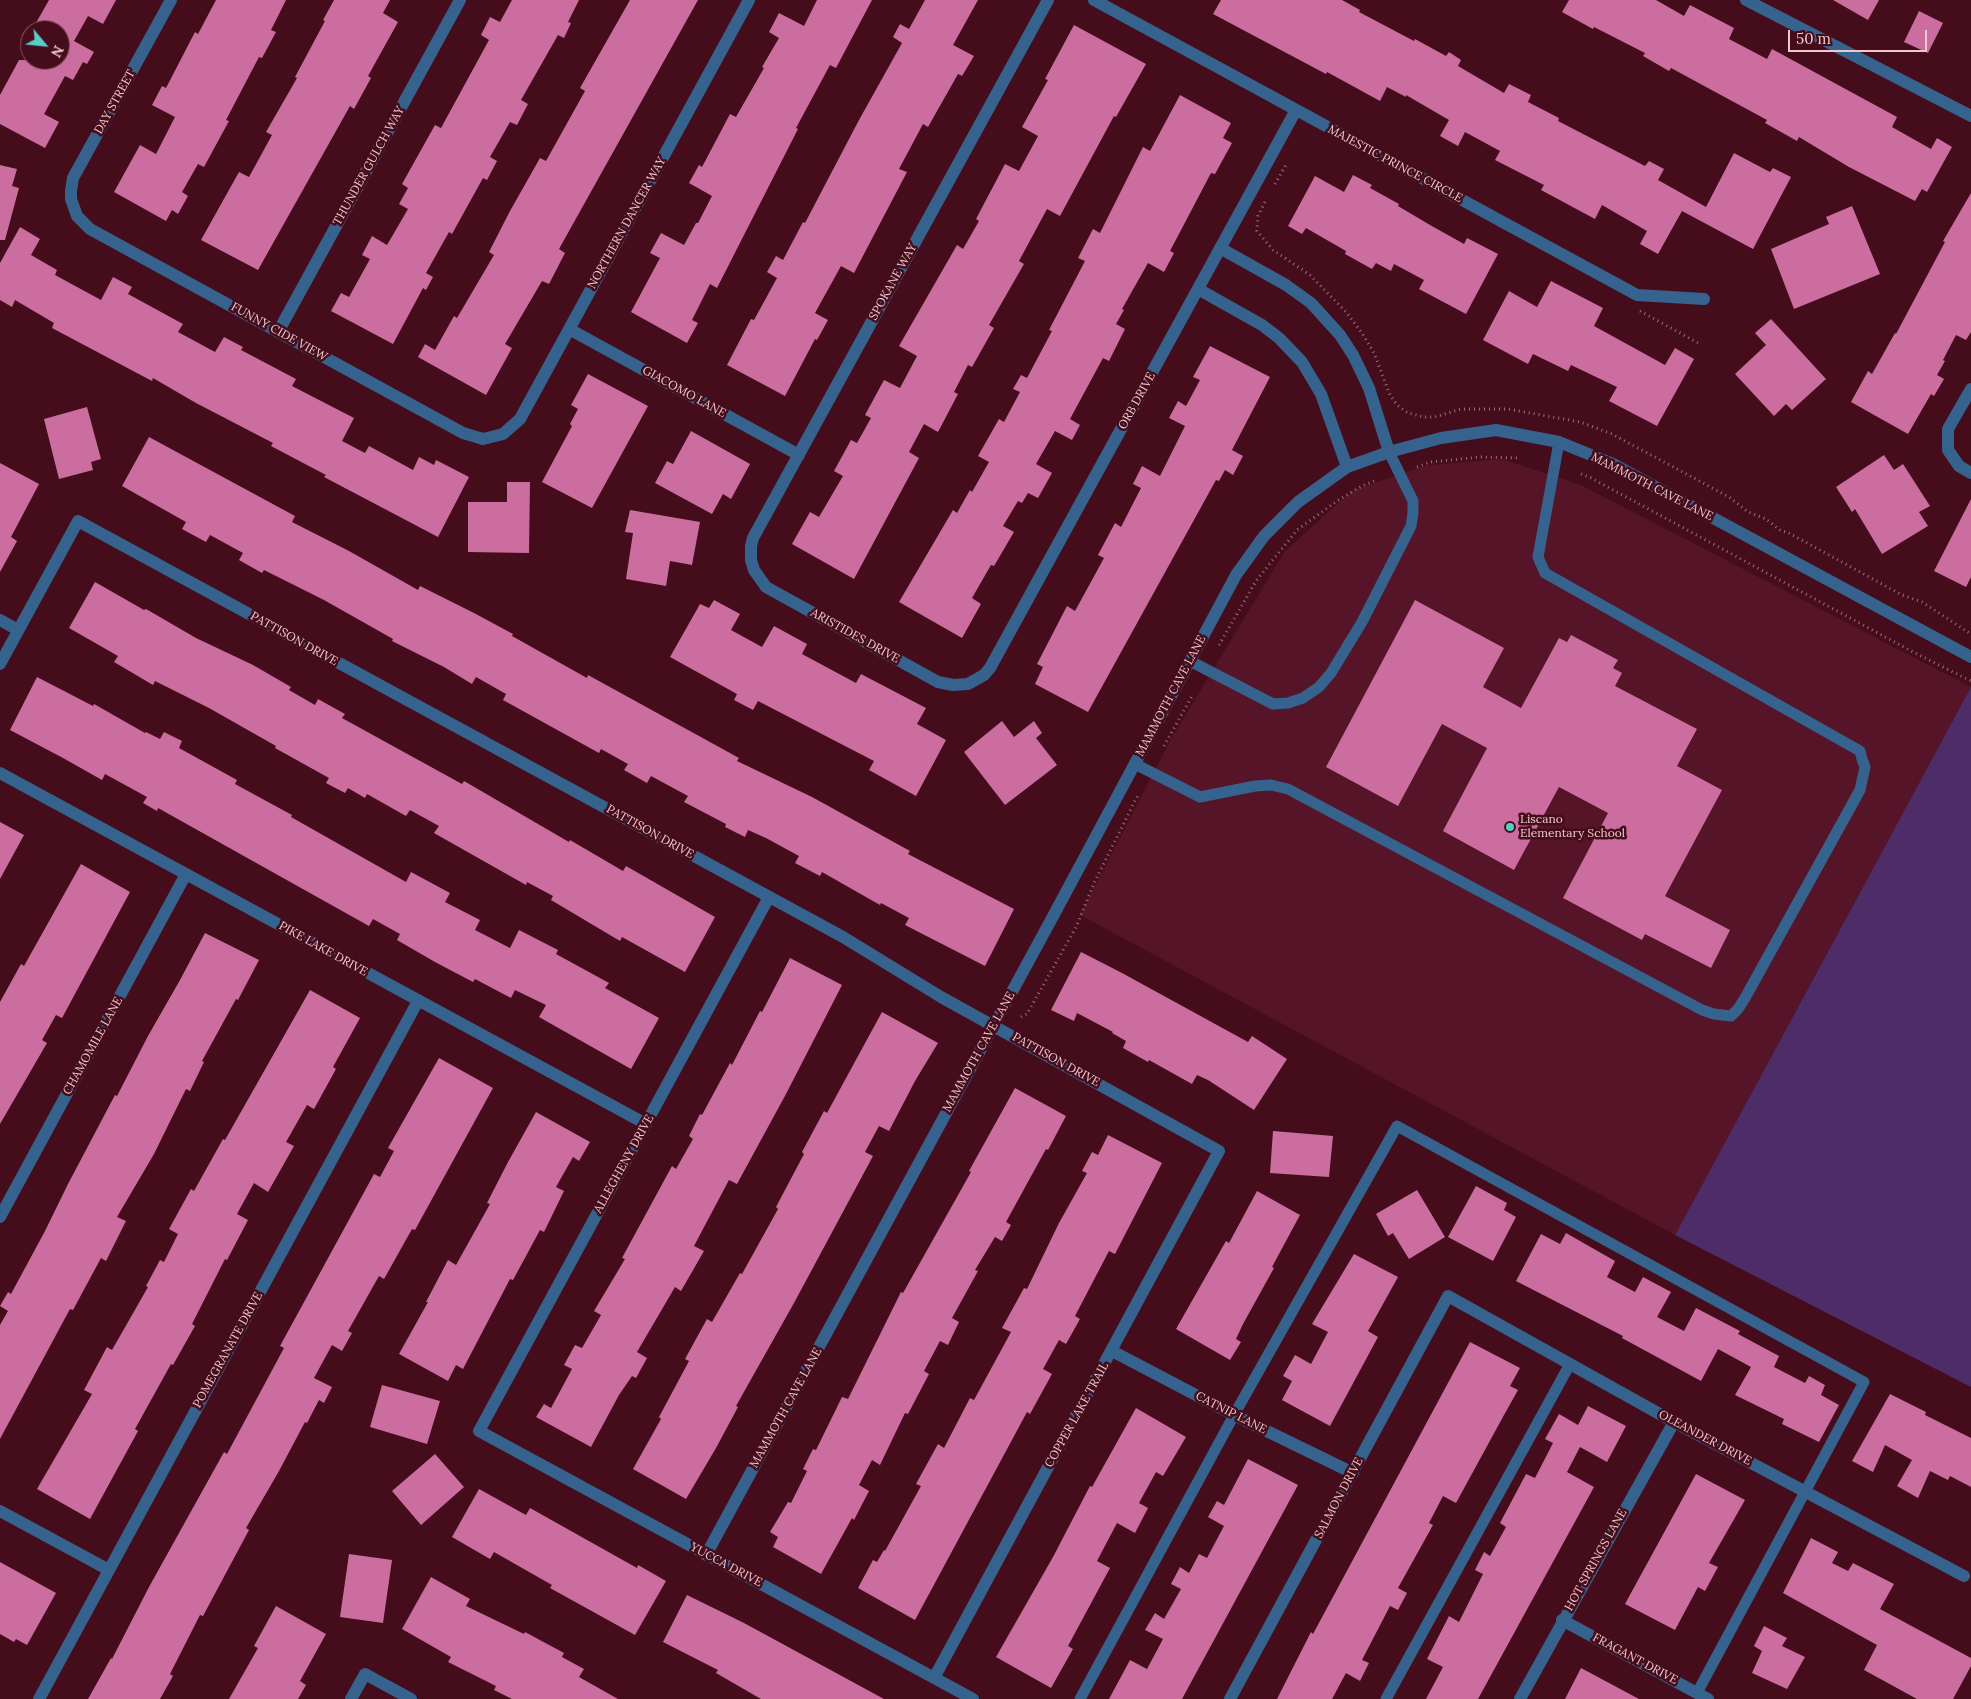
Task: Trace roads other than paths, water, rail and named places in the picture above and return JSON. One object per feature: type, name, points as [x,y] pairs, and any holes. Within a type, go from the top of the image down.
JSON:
[{"type":"street","name":"DAY STREET","points":[[73,207],[71,191],[74,178],[171,0]]},
{"type":"street","name":"THUNDER GULCH WAY","points":[[278,332],[460,0]]},
{"type":"street","name":"NORTHERN DANCER WAY","points":[[496,437],[510,430],[520,419],[749,0]]},
{"type":"street","name":"SPOKANE WAY","points":[[753,567],[750,552],[753,538],[1048,0]]},
{"type":"street","name":"MAJESTIC PRINCE CIRCLE","points":[[1094,0],[1637,295],[1704,299]]},
{"type":"street","points":[[1746,0],[1971,116]]},
{"type":"street","name":"ORB DRIVE","points":[[968,684],[984,675],[993,664],[1296,110]]},
{"type":"street","name":"FUNNY CIDE VIEW","points":[[73,207],[81,221],[90,229],[463,434],[476,438],[496,437]]},
{"type":"street","points":[[1220,248],[1286,285],[1310,303],[1340,335],[1353,355],[1369,388],[1389,452]]},
{"type":"street","points":[[1198,289],[1262,324],[1287,345],[1302,362],[1321,394],[1347,467]]},
{"type":"street","name":"GIACOMO LANE","points":[[569,329],[799,455]]},
{"type":"street","points":[[1971,389],[1948,429],[1948,450],[1959,466],[1971,473]]},
{"type":"street","name":"MAMMOTH CAVE LANE","points":[[706,1555],[994,1026],[1236,575],[1264,536],[1298,502],[1347,467],[1389,452],[1441,438],[1496,430],[1559,442],[1613,464],[1971,658]]},
{"type":"street","name":"PATTISON DRIVE","points":[[18,630],[78,521],[843,937],[941,997],[1219,1151]]},
{"type":"street","name":"ARISTIDES DRIVE","points":[[753,567],[760,581],[772,591],[938,682],[953,686],[968,684]]},
{"type":"street","points":[[0,620],[18,630],[0,664]]},
{"type":"street","name":"PIKE LAKE DRIVE","points":[[0,773],[646,1124]]},
{"type":"street","name":"CHAMOMILE LANE","points":[[0,1217],[186,874]]},
{"type":"street","name":"ALLEGHENY DRIVE","points":[[479,1431],[769,897]]},
{"type":"street","name":"POMEGRANATE DRIVE","points":[[39,1699],[418,1001]]},
{"type":"street","name":"COPPER LAKE TRAIL","points":[[934,1678],[1219,1151]]},
{"type":"street","name":"OLEANDER DRIVE","points":[[1448,1296],[1674,1422],[1964,1576]]},
{"type":"street","name":"SALMON DRIVE","points":[[1230,1699],[1448,1296]]},
{"type":"street","name":"CATNIP LANE","points":[[1112,1351],[1234,1416],[1353,1473]]},
{"type":"street","name":"HOT SPRINGS LANE","points":[[1520,1699],[1562,1620],[1674,1422]]},
{"type":"street","name":"YUCCA DRIVE","points":[[479,1431],[973,1699]]},
{"type":"street","points":[[0,1510],[109,1570]]},
{"type":"street","name":"FRAGANT DRIVE","points":[[1562,1620],[1702,1696]]},
{"type":"street","points":[[351,1699],[365,1674],[411,1699]]},
{"type":"lane","points":[[1135,764],[1200,797],[1255,786],[1270,785],[1288,789],[1702,1010],[1731,1016],[1745,998],[1860,790],[1864,767],[1860,751],[1545,573],[1538,557],[1559,442]]},
{"type":"lane","points":[[1190,661],[1273,704],[1288,703],[1303,698],[1319,687],[1331,673],[1362,622],[1410,526],[1414,513],[1413,501],[1389,452]]},
{"type":"lane","points":[[1080,1699],[1234,1416],[1398,1126],[1864,1382],[1804,1491],[1702,1696]]},
{"type":"lane","points":[[1386,1699],[1570,1364]]},
{"type":"place","name":"Liscano Elementary School","points":[[1510,827]]}]
